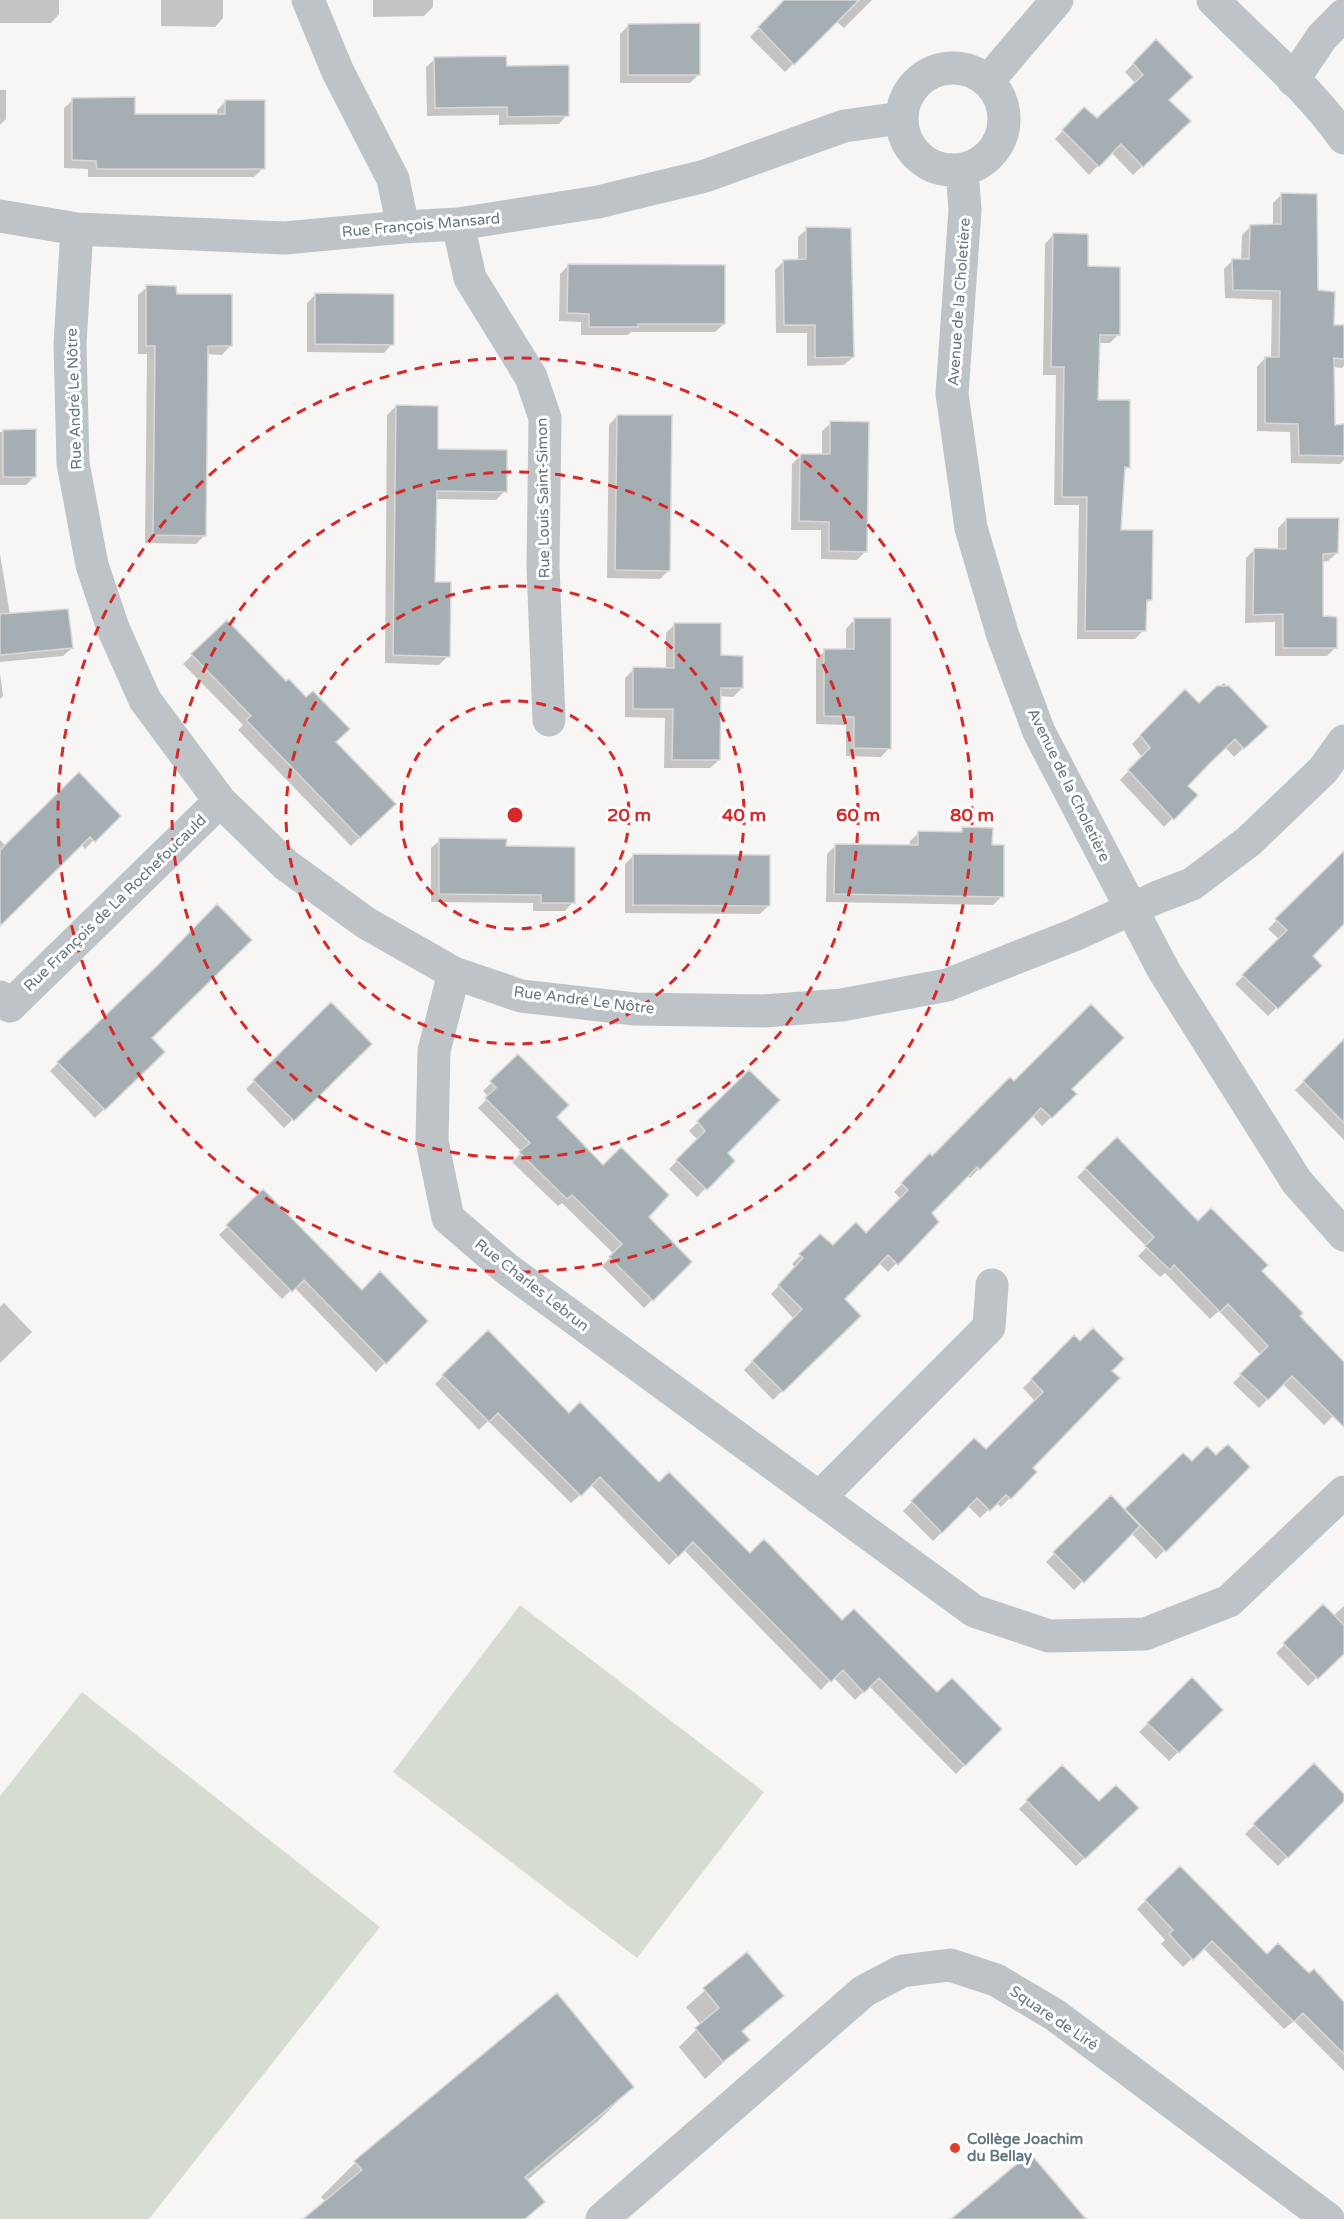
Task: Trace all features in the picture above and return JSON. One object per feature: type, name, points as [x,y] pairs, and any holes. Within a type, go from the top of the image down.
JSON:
[{"type":"street","points":[[308,0],[338,72],[393,179],[403,227]]},
{"type":"street","points":[[988,81],[1057,0]]},
{"type":"street","points":[[1213,0],[1332,120],[1344,138]]},
{"type":"street","points":[[1293,80],[1322,37],[1344,15]]},
{"type":"street","points":[[957,67],[974,71],[988,81],[998,93],[1004,109],[1004,125],[999,141],[991,154],[978,164],[962,169],[947,170],[933,166],[920,158],[910,147],[903,133],[901,118],[904,101],[912,87],[925,75],[940,69],[957,67]]},
{"type":"street","name":"Rue François Mansard","points":[[0,216],[77,229],[285,238],[458,224],[609,200],[705,176],[844,126],[901,118]]},
{"type":"street","name":"Avenue de la Choletière","points":[[962,169],[965,210],[952,394],[971,528],[1003,636],[1039,732],[1164,971],[1297,1182],[1344,1235]]},
{"type":"street","name":"Rue Louis Saint-Simon","points":[[458,224],[470,278],[531,377],[545,418],[543,566],[549,720]]},
{"type":"street","name":"Rue André Le Nôtre","points":[[77,229],[70,344],[73,463],[92,565],[113,628],[145,700],[220,801],[286,865],[366,923],[454,973],[521,996],[635,1009],[764,1011],[842,1005],[947,985],[1074,935],[1192,884],[1248,841],[1323,770],[1344,741]]},
{"type":"street","name":"Rue François de La Rochefoucauld","points":[[3,1006],[220,801]]},
{"type":"street","name":"Rue Charles Lebrun","points":[[454,973],[434,1051],[432,1141],[448,1218],[507,1269],[974,1611],[1048,1636],[1145,1634],[1229,1601],[1344,1492]]},
{"type":"street","points":[[819,1498],[989,1326],[992,1285]]},
{"type":"street","name":"Square de Liré","points":[[602,2219],[864,1991],[902,1971],[950,1965],[996,1980],[1055,2015],[1328,2219]]},
{"type":"shaded area","points":[[520,1605],[764,1792],[637,1958],[393,1772]]},
{"type":"shaded area","points":[[82,1692],[380,1927],[149,2219],[0,2219],[0,1796]]},
{"type":"building","points":[[784,0],[859,0],[794,65],[758,27]]},
{"type":"building","points":[[700,23],[700,75],[628,75],[628,24]]},
{"type":"building","points":[[1156,39],[1193,77],[1169,100],[1191,121],[1143,167],[1121,144],[1099,167],[1062,130],[1084,107],[1097,118],[1143,75],[1133,63]]},
{"type":"building","points":[[506,56],[507,66],[569,65],[569,116],[507,117],[507,107],[435,108],[434,57]]},
{"type":"building","points":[[135,97],[135,114],[225,114],[225,100],[265,100],[265,169],[97,169],[96,161],[72,160],[72,98]]},
{"type":"building","points":[[1281,193],[1317,194],[1318,290],[1335,292],[1334,325],[1344,325],[1344,359],[1334,358],[1335,425],[1344,424],[1344,456],[1299,455],[1298,424],[1265,423],[1265,357],[1279,357],[1280,291],[1233,290],[1232,259],[1249,259],[1250,225],[1281,224]]},
{"type":"building","points":[[806,227],[851,228],[854,357],[815,358],[815,325],[784,325],[783,260],[806,259]]},
{"type":"building","points":[[1053,233],[1088,234],[1088,266],[1120,267],[1120,335],[1100,335],[1098,400],[1130,400],[1130,468],[1125,467],[1121,530],[1153,530],[1152,600],[1147,600],[1146,631],[1085,631],[1087,497],[1062,497],[1064,367],[1051,367]]},
{"type":"building","points":[[568,264],[725,265],[725,324],[638,324],[638,327],[589,327],[589,314],[567,313]]},
{"type":"building","points":[[146,285],[176,286],[177,294],[232,294],[232,346],[208,346],[206,536],[153,535],[155,346],[146,346]]},
{"type":"building","points":[[315,293],[394,294],[394,345],[315,344]]},
{"type":"building","points":[[396,405],[438,406],[438,449],[507,450],[507,492],[437,491],[435,582],[451,582],[450,657],[393,655]]},
{"type":"building","points":[[617,415],[672,415],[670,571],[615,570]]},
{"type":"building","points":[[830,421],[869,422],[867,552],[829,551],[829,522],[799,521],[800,454],[830,454]]},
{"type":"building","points":[[36,429],[36,477],[3,477],[3,430]]},
{"type":"building","points":[[1286,518],[1339,518],[1338,553],[1323,554],[1323,616],[1337,617],[1337,648],[1283,648],[1283,614],[1253,615],[1254,548],[1286,549]]},
{"type":"building","points":[[68,609],[73,648],[0,655],[0,614]]},
{"type":"building","points":[[854,618],[891,618],[891,749],[854,748],[854,717],[824,716],[824,649],[854,649]]},
{"type":"building","points":[[227,620],[286,681],[289,679],[306,697],[313,691],[350,729],[336,742],[396,804],[360,838],[246,720],[251,716],[191,654]]},
{"type":"building","points":[[674,623],[721,623],[721,655],[743,656],[743,688],[721,688],[720,760],[672,760],[673,709],[633,709],[633,667],[674,668]]},
{"type":"building","points":[[1217,686],[1229,686],[1268,727],[1244,749],[1235,739],[1210,763],[1188,786],[1198,795],[1174,820],[1128,770],[1150,748],[1140,735],[1185,689],[1199,703]]},
{"type":"building","points":[[79,772],[121,816],[95,842],[90,837],[0,926],[0,850]]},
{"type":"building","points":[[962,827],[993,828],[992,845],[1004,845],[1004,897],[834,894],[835,844],[918,845],[918,831],[962,832]]},
{"type":"building","points":[[439,838],[507,839],[506,846],[575,847],[575,903],[541,903],[541,895],[439,894]]},
{"type":"building","points":[[1344,851],[1344,924],[1313,956],[1322,966],[1278,1009],[1242,975],[1287,930],[1275,919]]},
{"type":"building","points":[[633,854],[770,855],[770,906],[633,905]]},
{"type":"building","points":[[217,904],[252,940],[152,1038],[165,1052],[105,1110],[57,1062],[158,965]]},
{"type":"building","points":[[331,1002],[372,1044],[294,1121],[253,1080]]},
{"type":"building","points":[[1091,1004],[1124,1038],[1072,1089],[1077,1094],[1052,1118],[1041,1108],[980,1170],[977,1167],[932,1213],[939,1222],[898,1265],[888,1255],[845,1299],[861,1316],[783,1392],[752,1361],[802,1309],[778,1285],[803,1258],[799,1254],[820,1234],[833,1245],[856,1222],[866,1233],[908,1190],[901,1183],[930,1153],[932,1156],[1010,1077],[1014,1081]]},
{"type":"building","points":[[1344,1039],[1344,1123],[1303,1081]]},
{"type":"building","points":[[518,1054],[569,1105],[557,1117],[603,1165],[621,1147],[669,1195],[649,1217],[692,1262],[653,1301],[609,1257],[622,1244],[572,1195],[567,1199],[519,1152],[530,1143],[485,1098],[496,1088],[490,1081]]},
{"type":"building","points":[[749,1070],[780,1100],[728,1153],[735,1161],[707,1190],[676,1160],[705,1131],[697,1121]]},
{"type":"building","points":[[1117,1137],[1198,1221],[1211,1208],[1268,1265],[1262,1271],[1303,1313],[1300,1316],[1344,1362],[1344,1427],[1292,1376],[1268,1400],[1240,1374],[1268,1346],[1228,1304],[1220,1312],[1174,1265],[1170,1270],[1145,1246],[1154,1237],[1085,1168]]},
{"type":"building","points":[[263,1189],[362,1290],[380,1271],[428,1321],[386,1364],[304,1280],[292,1292],[226,1225]]},
{"type":"building","points":[[1093,1328],[1124,1359],[1112,1371],[1120,1378],[1033,1468],[1037,1472],[1011,1499],[1006,1495],[990,1511],[977,1498],[942,1533],[911,1501],[974,1438],[986,1449],[1043,1392],[1031,1379],[1074,1335],[1080,1341]]},
{"type":"building","points":[[488,1330],[569,1413],[580,1402],[659,1482],[669,1472],[750,1553],[764,1539],[842,1620],[854,1609],[937,1692],[952,1678],[1002,1729],[965,1766],[879,1678],[864,1693],[843,1670],[831,1682],[693,1542],[678,1557],[600,1477],[581,1496],[498,1413],[489,1422],[442,1375]]},
{"type":"building","points":[[1228,1444],[1250,1467],[1166,1552],[1125,1509],[1183,1453],[1192,1461],[1207,1446],[1216,1455]]},
{"type":"building","points":[[1111,1495],[1140,1526],[1084,1583],[1053,1552]]},
{"type":"building","points":[[1323,1604],[1344,1625],[1344,1654],[1318,1679],[1283,1643]]},
{"type":"building","points":[[1192,1677],[1223,1710],[1179,1753],[1147,1723]]},
{"type":"building","points":[[1314,1763],[1344,1794],[1344,1801],[1288,1858],[1253,1824]]},
{"type":"building","points":[[1062,1765],[1099,1801],[1116,1785],[1139,1808],[1085,1859],[1026,1800]]},
{"type":"building","points":[[1180,1866],[1267,1954],[1278,1943],[1309,1973],[1314,1969],[1344,2002],[1344,2054],[1303,2013],[1294,2022],[1212,1941],[1193,1960],[1169,1934],[1173,1930],[1145,1900]]},
{"type":"building","points":[[747,1952],[784,1996],[742,2031],[750,2040],[723,2062],[695,2028],[719,2008],[703,1988]]},
{"type":"building","points":[[557,1993],[634,2087],[525,2177],[545,2202],[525,2219],[303,2219],[362,2170],[354,2161]]},
{"type":"building","points":[[1030,2153],[1086,2219],[951,2219]]},
{"type":"place","name":"Collège Joachim du Bellay","points":[[955,2148]]}]
